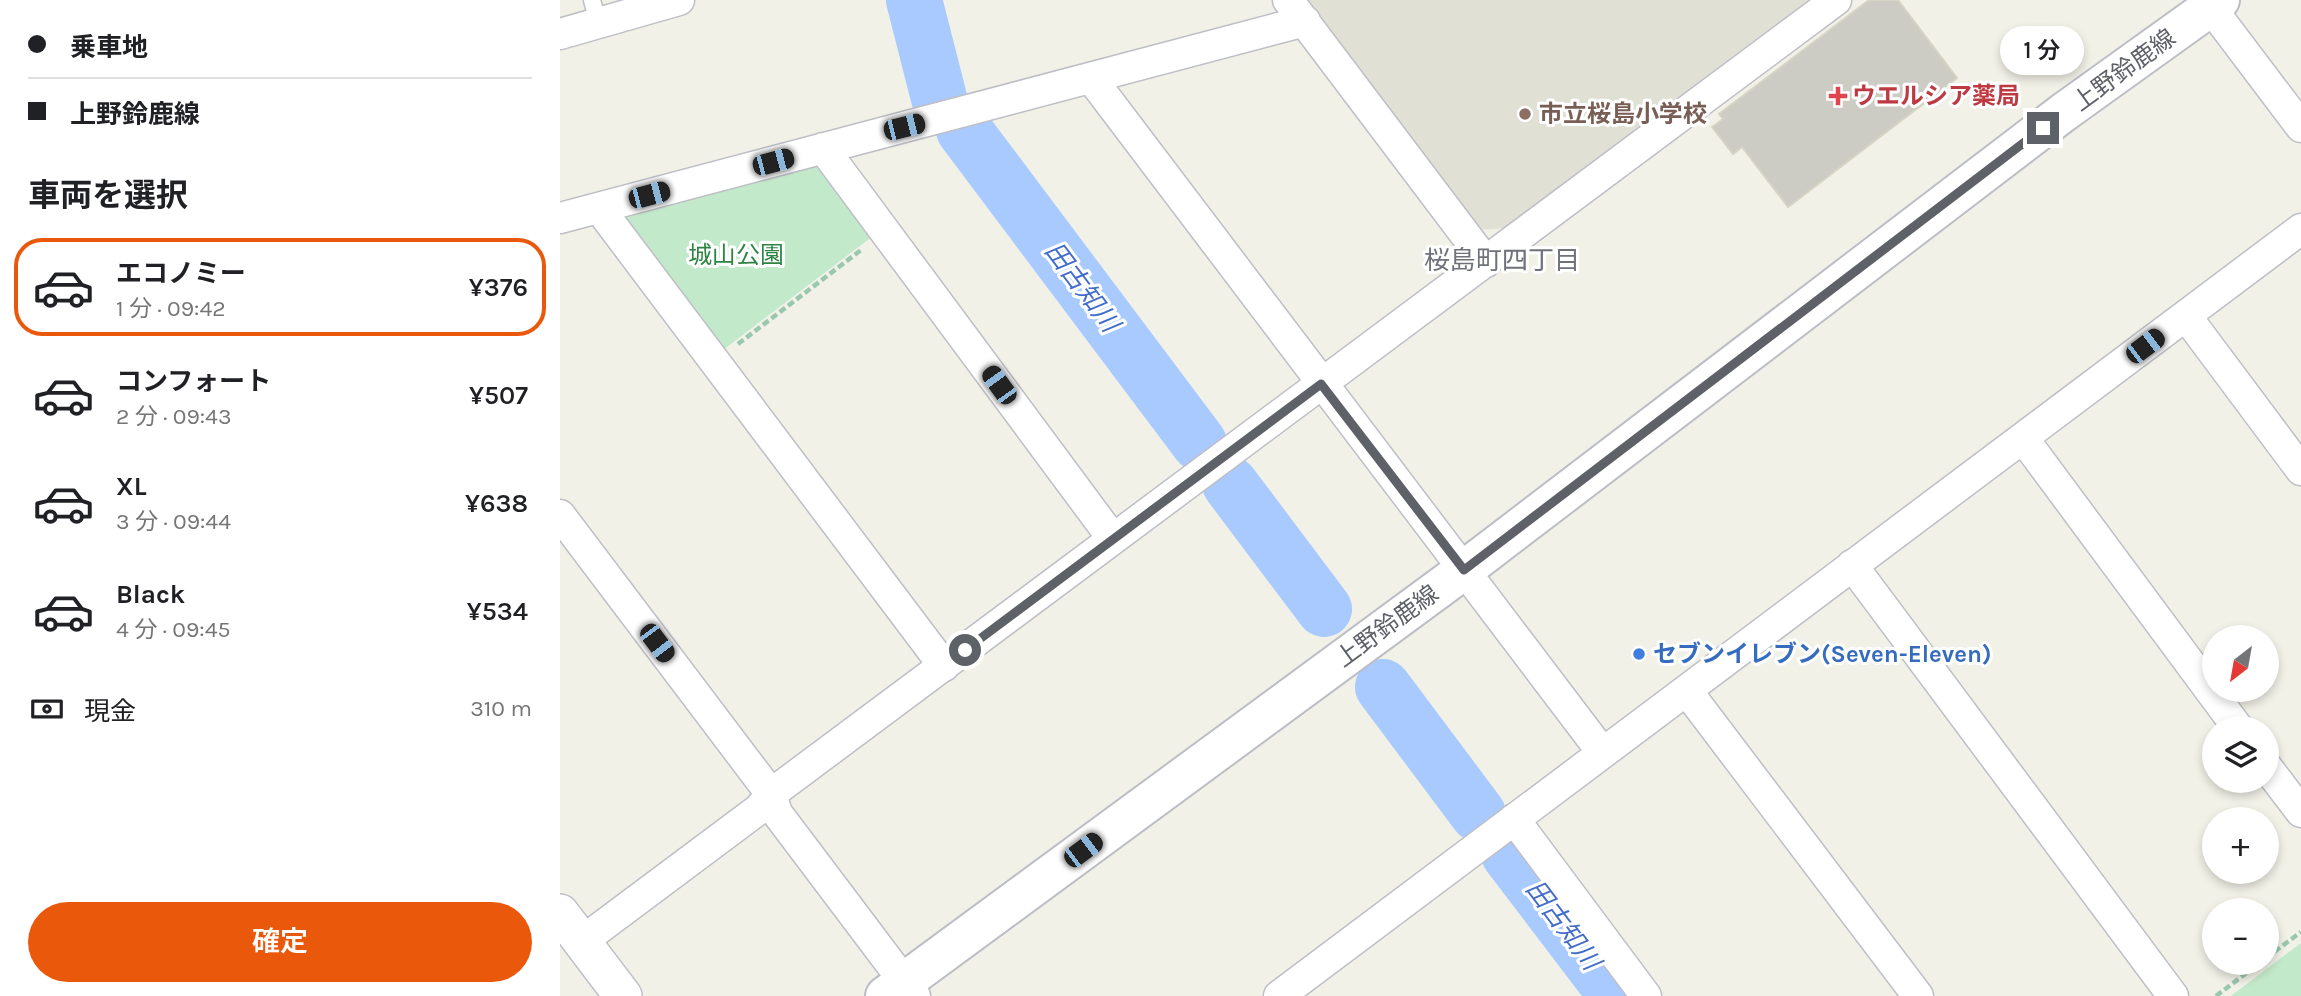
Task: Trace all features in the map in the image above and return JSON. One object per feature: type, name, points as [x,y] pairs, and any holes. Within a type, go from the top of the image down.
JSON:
[{"type":"main road","name":"上野鈴鹿線","points":[[901,991],[1464,570],[2212,2]]},
{"type":"street","points":[[560,34],[595,12],[679,0]]},
{"type":"street","points":[[622,996],[570,927],[759,809],[771,794],[1836,0]]},
{"type":"street","points":[[2212,2],[2301,127]]},
{"type":"street","points":[[560,218],[1091,79],[1296,11],[1486,262]]},
{"type":"street","points":[[1091,79],[1602,752]]},
{"type":"street","points":[[823,148],[1114,538]]},
{"type":"street","points":[[599,208],[944,666]]},
{"type":"street","points":[[1279,996],[2301,229]]},
{"type":"street","points":[[2186,316],[2301,470]]},
{"type":"street","points":[[2024,438],[2229,716]]},
{"type":"street","points":[[560,515],[771,794],[777,813],[901,991]]},
{"type":"street","points":[[1852,565],[2173,996]]},
{"type":"street","points":[[1687,691],[1918,996]]},
{"type":"street","points":[[2279,782],[2301,812]]},
{"type":"street","points":[[1514,819],[1646,996]]},
{"type":"path","points":[[715,362],[885,232]]},
{"type":"path","points":[[2279,948],[2301,932]]},
{"type":"path","points":[[2216,996],[2244,975]]},
{"type":"shaded area","name":"市立桜島小学校","points":[[1304,0],[1811,0],[1507,228],[1478,230]]},
{"type":"green space","name":"城山公園","points":[[815,166],[823,171],[873,236],[723,350],[625,219],[636,213]]},
{"type":"green space","points":[[2301,943],[2301,996],[2231,996],[2259,975],[2279,975],[2279,960]]},
{"type":"building","name":"ウエルシア薬局","points":[[1869,0],[1898,0],[1957,78],[1788,207],[1742,147],[1733,154],[1712,127],[1723,119],[1719,114]]},
{"type":"waterway","name":"田古知川","points":[[914,0],[939,98]]},
{"type":"waterway","name":"田古知川","points":[[964,130],[1199,443]]},
{"type":"waterway","name":"田古知川","points":[[1230,484],[1324,609]]},
{"type":"waterway","name":"田古知川","points":[[1383,687],[1478,814]]},
{"type":"waterway","name":"田古知川","points":[[1509,854],[1617,996]]},
{"type":"place","name":"ウエルシア薬局","points":[[1838,96]]},
{"type":"place","name":"市立桜島小学校","points":[[1525,114]]},
{"type":"place","name":"セブンイレブン(Seven-Eleven)","points":[[1639,654]]},
{"type":"district","name":"桜島町四丁目","points":[[1502,260]]},
{"type":"route","points":[[965,650],[1321,384],[1464,570],[2043,128]]}]
